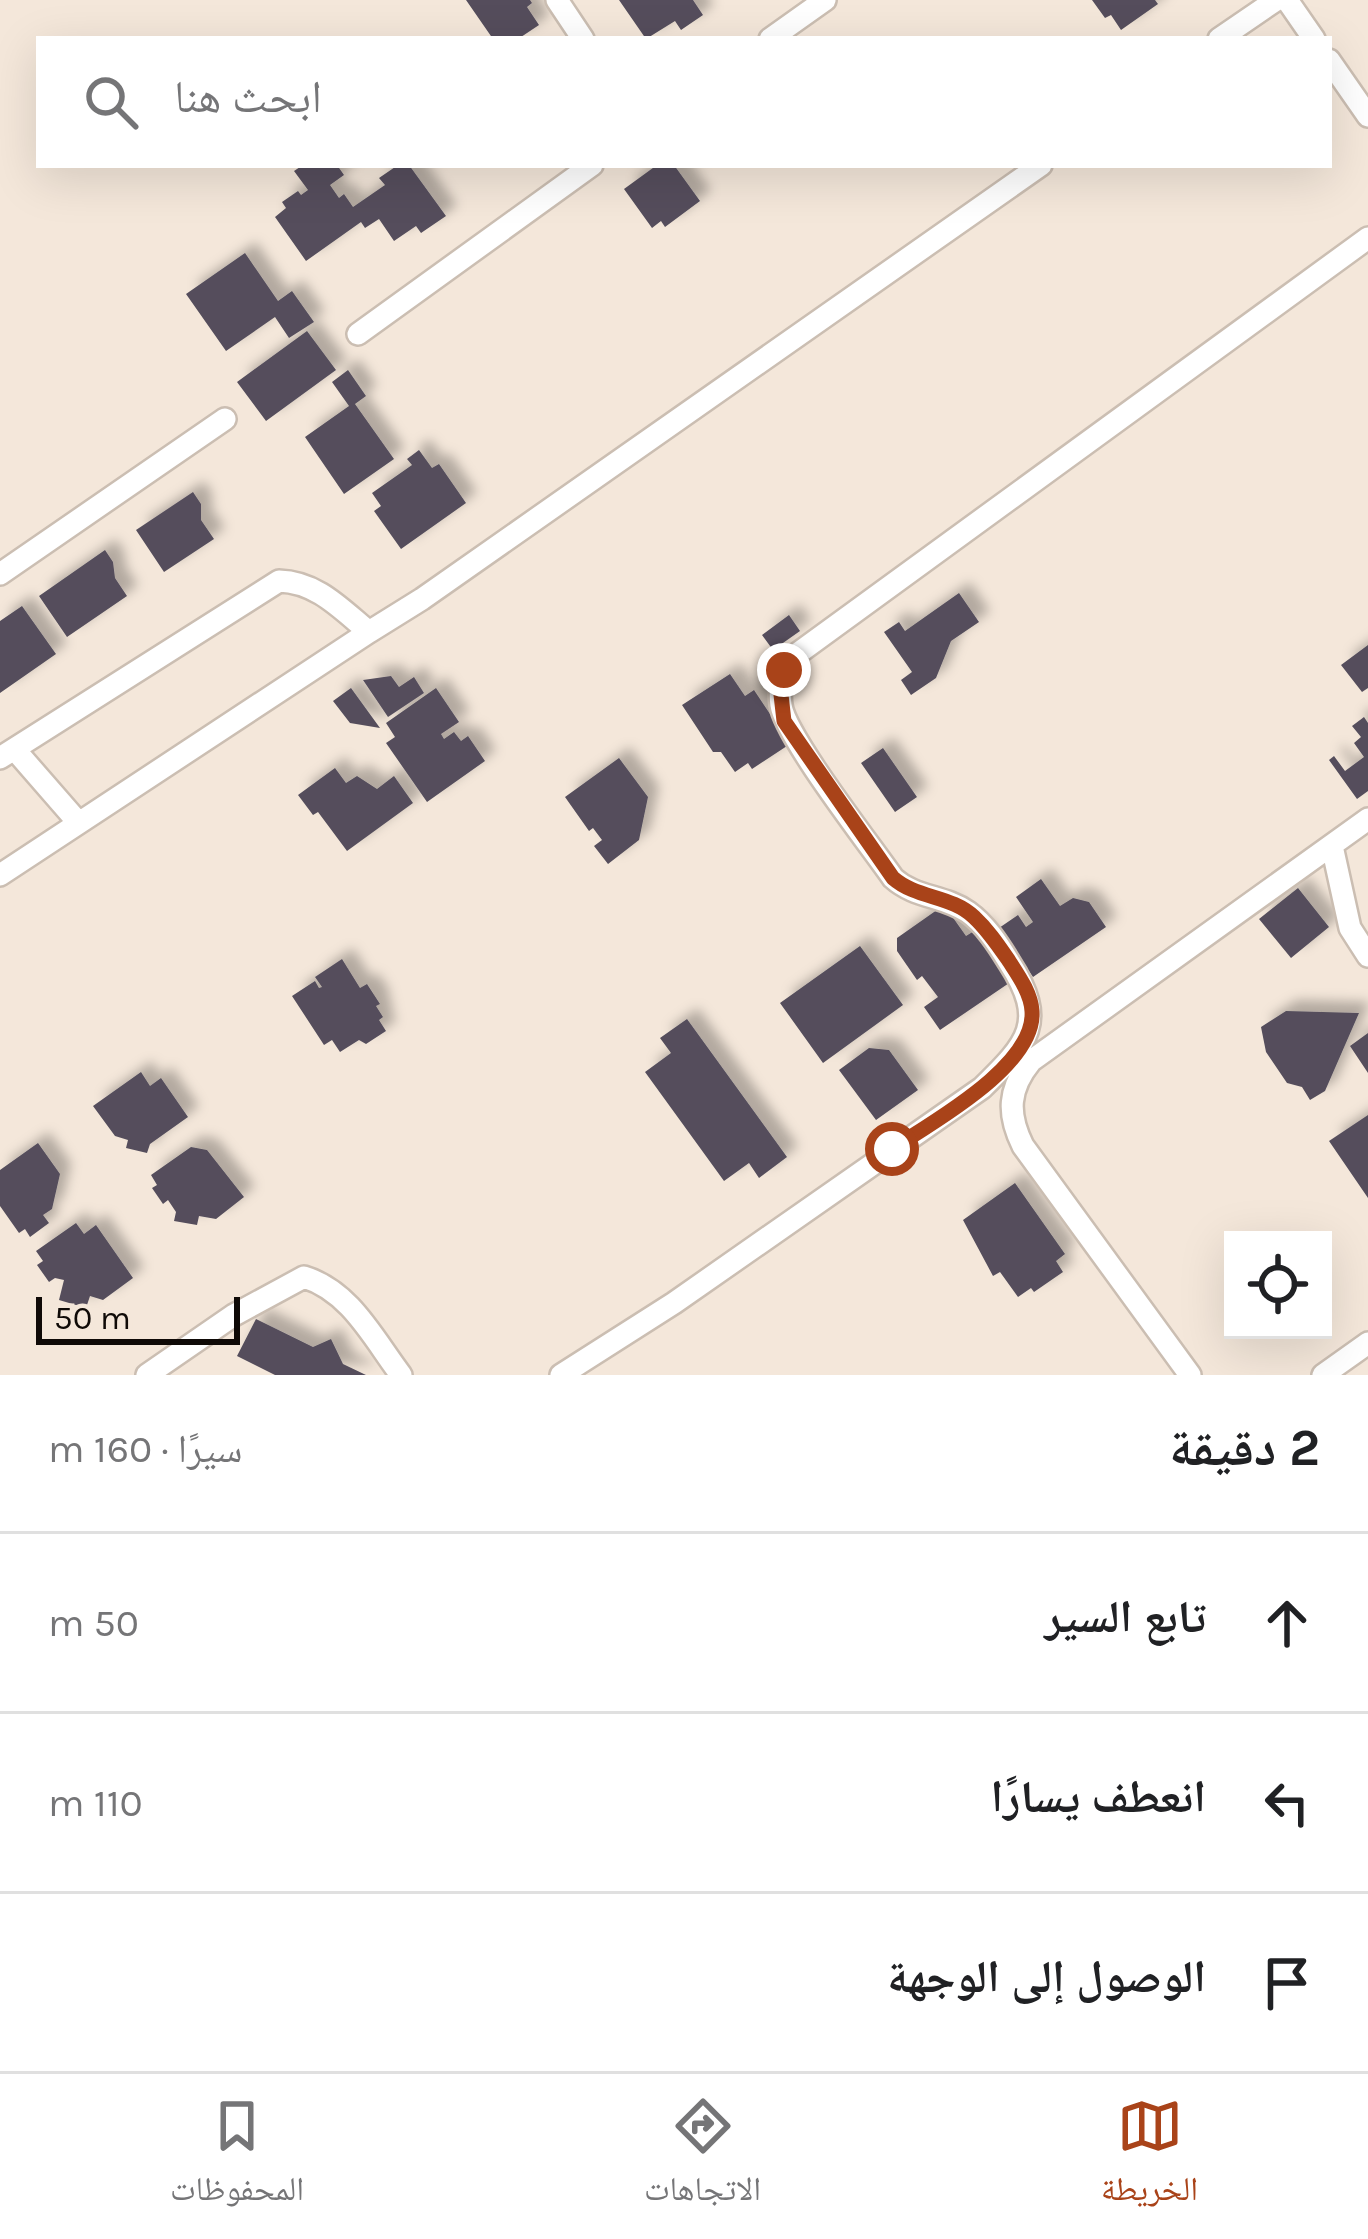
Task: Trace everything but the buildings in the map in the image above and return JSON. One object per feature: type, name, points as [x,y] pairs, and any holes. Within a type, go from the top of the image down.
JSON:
[{"type":"street","points":[[557,0],[581,36]]},
{"type":"street","points":[[774,36],[825,0]]},
{"type":"street","points":[[1223,36],[1276,0]]},
{"type":"street","points":[[1287,0],[1312,36]]},
{"type":"street","points":[[1332,64],[1368,116]]},
{"type":"street","points":[[358,334],[588,168]]},
{"type":"street","points":[[0,875],[442,586],[1037,168]]},
{"type":"street","points":[[561,1375],[674,1303],[982,1088],[1004,1067],[1030,1026],[1033,1014],[1025,989],[995,940],[972,914],[947,900],[908,891],[893,878],[784,721],[780,686],[784,670],[797,654],[1368,238]]},
{"type":"street","points":[[0,574],[225,419]]},
{"type":"street","points":[[77,821],[8,754],[279,581],[300,581],[320,592],[369,632]]},
{"type":"street","points":[[1190,1375],[1023,1146],[1012,1124],[1013,1090],[1030,1061],[1368,819]]},
{"type":"street","points":[[1332,846],[1350,928],[1368,956]]},
{"type":"street","points":[[147,1375],[234,1315],[304,1276],[326,1283],[342,1296],[400,1375]]},
{"type":"street","points":[[1323,1375],[1368,1342]]},
{"type":"route","points":[[784,670],[780,686],[784,721],[893,878],[908,891],[947,900],[972,914],[1015,970],[1033,1014],[1004,1067],[948,1113],[892,1149]]}]
